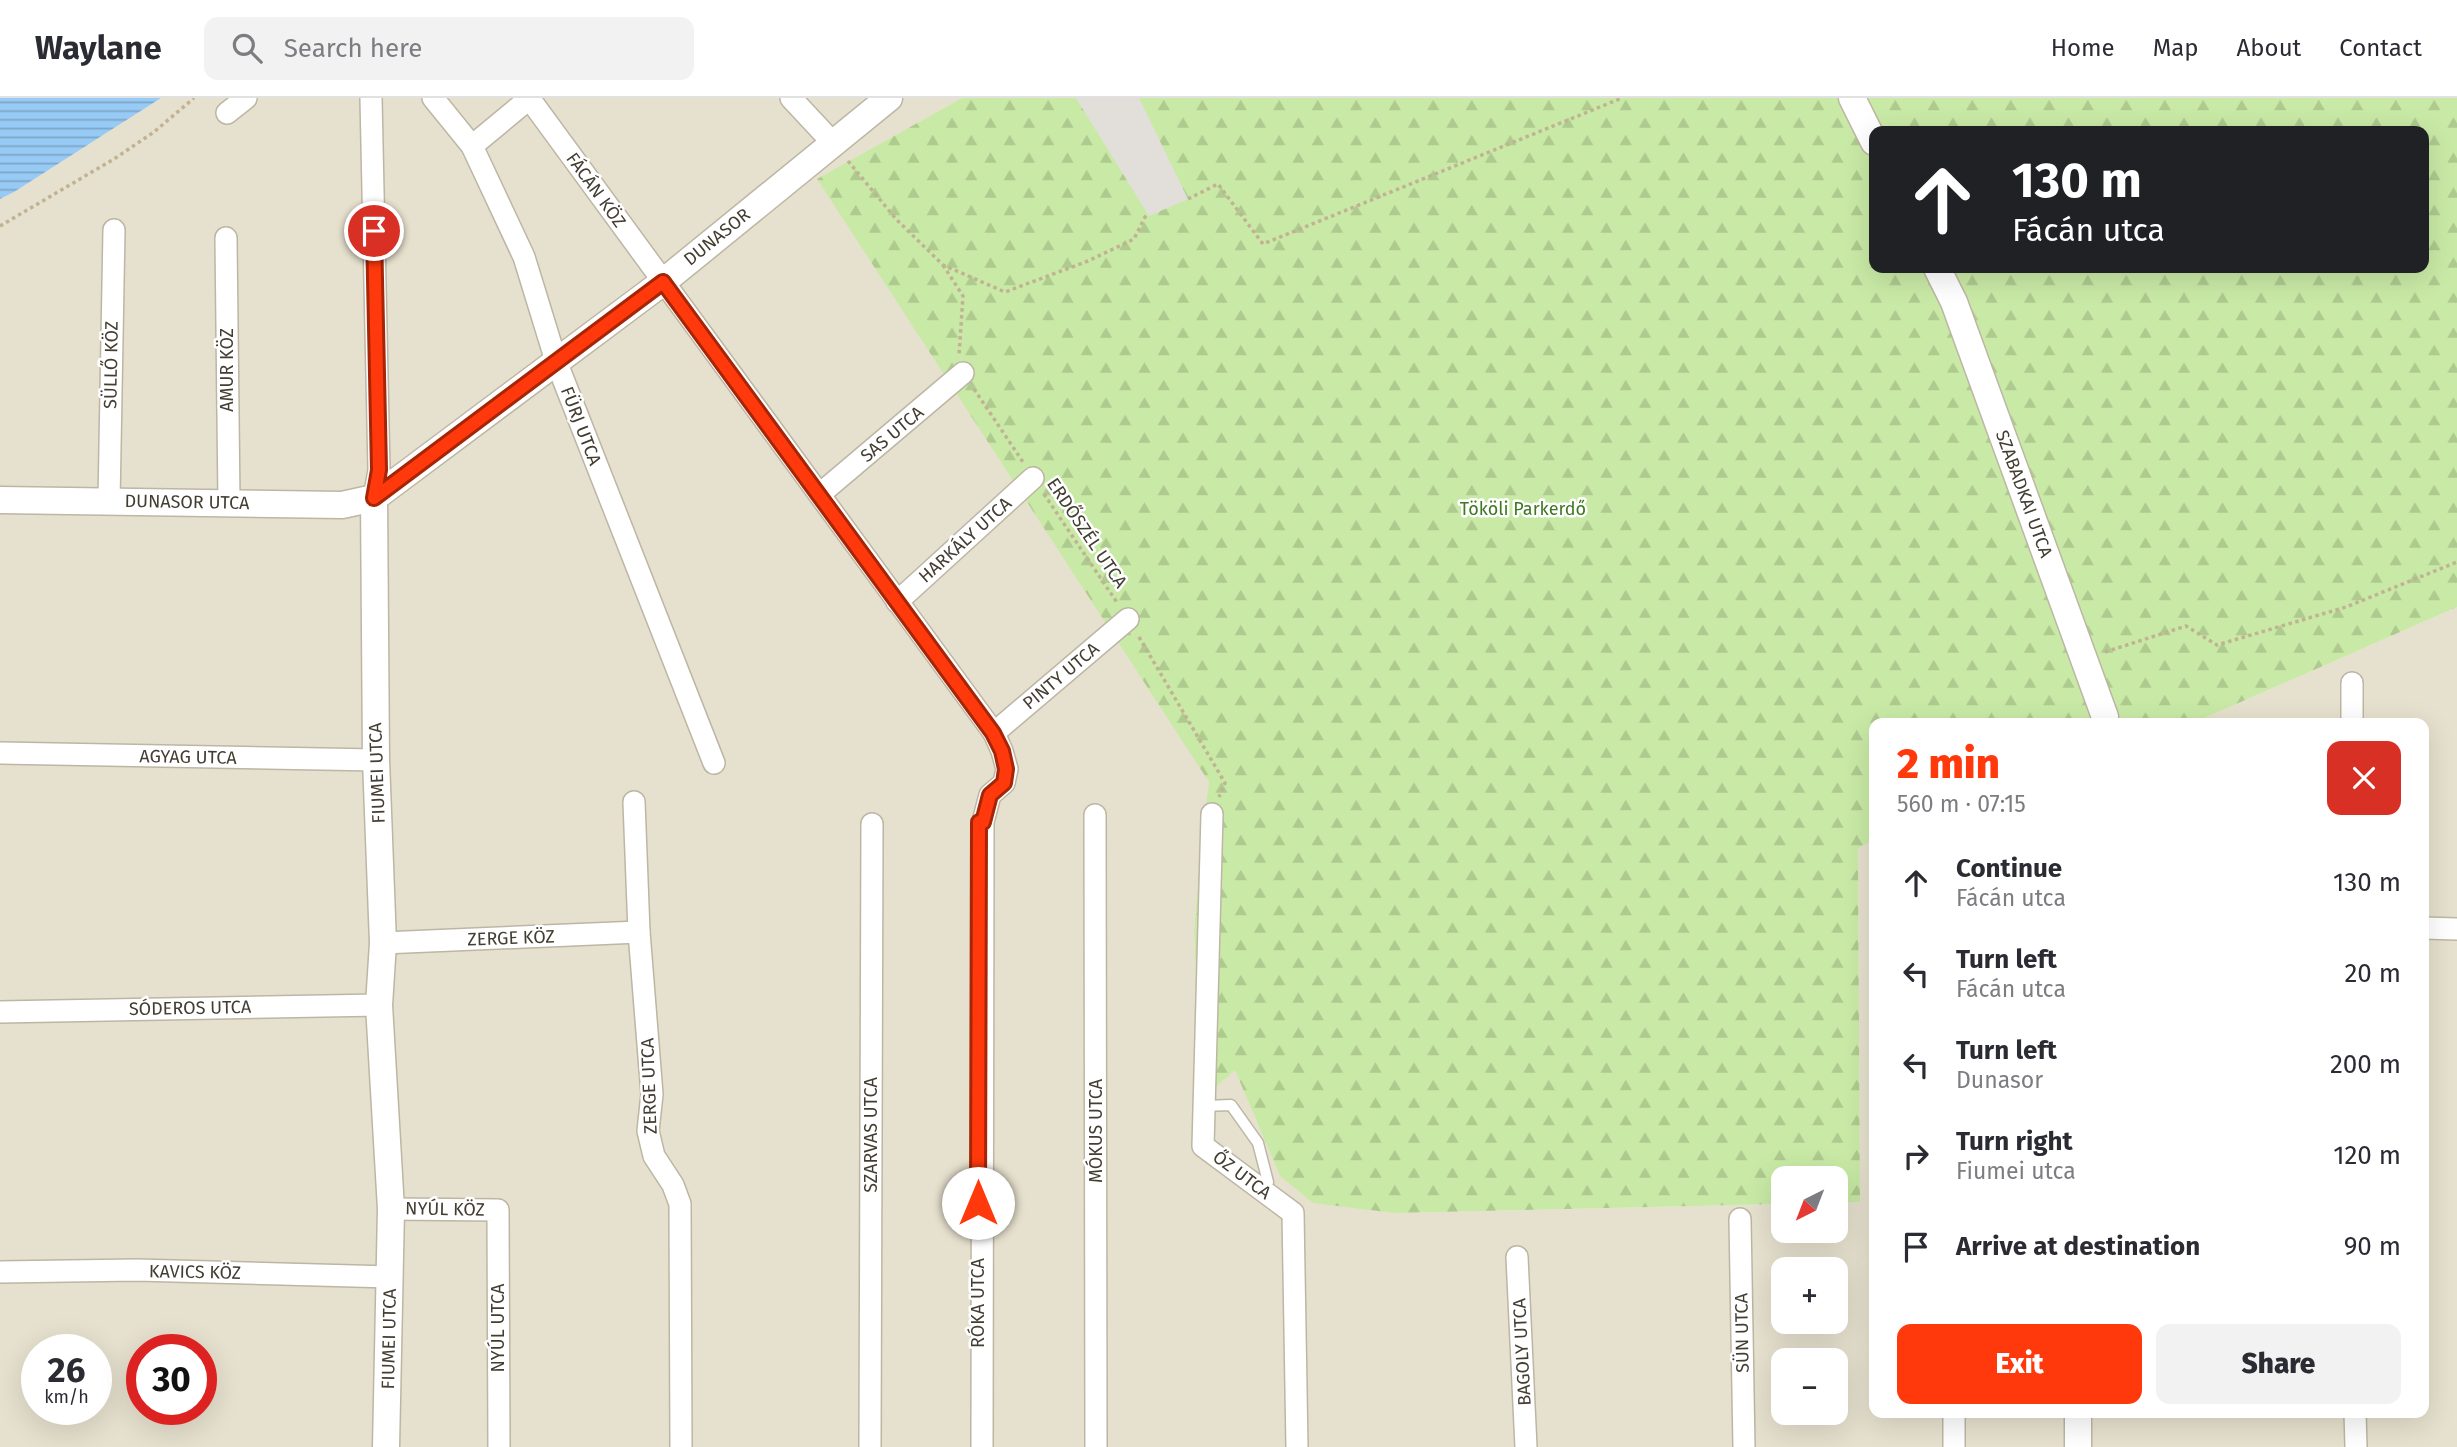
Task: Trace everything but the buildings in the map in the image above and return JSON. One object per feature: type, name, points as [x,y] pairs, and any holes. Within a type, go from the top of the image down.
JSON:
[{"type":"street","points":[[228,113],[246,98]]},
{"type":"street","name":"FIUMEI UTCA","points":[[371,98],[379,470],[374,498],[376,760],[383,943],[379,1005],[391,1209],[386,1447]]},
{"type":"street","name":"FÜRJ UTCA","points":[[433,98],[472,146],[524,257],[556,361],[714,763]]},
{"type":"street","points":[[472,146],[529,98]]},
{"type":"street","name":"FÁCÁN KÖZ","points":[[529,98],[820,495]]},
{"type":"street","points":[[792,98],[833,143]]},
{"type":"street","points":[[1852,98],[1869,132]]},
{"type":"street","name":"DUNASOR","points":[[374,498],[663,282],[887,99]]},
{"type":"street","name":"SÜLLŐ KÖZ","points":[[108,501],[114,230]]},
{"type":"street","name":"AMUR KÖZ","points":[[226,238],[229,502]]},
{"type":"street","name":"SZABADKAI UTCA","points":[[1940,273],[1954,302],[2105,718]]},
{"type":"street","name":"SAS UTCA","points":[[820,495],[963,373]]},
{"type":"street","name":"HARKÁLY UTCA","points":[[897,602],[1033,478]]},
{"type":"street","name":"RÓKA UTCA","points":[[820,495],[993,733],[1002,751],[1006,769],[1004,783],[990,795],[983,822],[979,822],[980,1447]]},
{"type":"street","name":"DUNASOR UTCA","points":[[0,500],[342,505],[374,498]]},
{"type":"street","name":"PINTY UTCA","points":[[993,733],[1128,620]]},
{"type":"street","points":[[2352,683],[2352,718]]},
{"type":"street","name":"AGYAG UTCA","points":[[0,753],[376,760]]},
{"type":"street","name":"ZERGE UTCA","points":[[634,802],[639,932],[652,1094],[648,1130],[654,1156],[673,1185],[680,1204],[681,1447]]},
{"type":"street","name":"ŐZ UTCA","points":[[1212,814],[1203,1146],[1293,1213],[1297,1447]]},
{"type":"street","name":"MÓKUS UTCA","points":[[1095,815],[1096,1447]]},
{"type":"street","name":"SZARVAS UTCA","points":[[870,1447],[872,824]]},
{"type":"street","points":[[2429,928],[2457,929]]},
{"type":"street","name":"ZERGE KÖZ","points":[[383,943],[639,932]]},
{"type":"street","name":"SÓDEROS UTCA","points":[[0,1012],[379,1005]]},
{"type":"street","name":"NYÚL KÖZ","points":[[391,1209],[498,1210]]},
{"type":"street","name":"NYÚL UTCA","points":[[498,1210],[499,1447]]},
{"type":"street","name":"SÜN UTCA","points":[[1740,1219],[1744,1447]]},
{"type":"street","name":"BAGOLY UTCA","points":[[1517,1257],[1526,1447]]},
{"type":"street","name":"KAVICS KÖZ","points":[[0,1272],[137,1270],[390,1276]]},
{"type":"street","points":[[1954,1418],[1954,1447]]},
{"type":"street","points":[[2078,1418],[2078,1447]]},
{"type":"street","points":[[2355,1418],[2356,1447]]},
{"type":"lane","points":[[1204,1106],[1231,1105],[1258,1143],[1268,1182],[1261,1189]]},
{"type":"path","points":[[0,226],[155,132],[194,98]]},
{"type":"path","points":[[1188,200],[1218,184],[1263,244],[1622,98]]},
{"type":"path","points":[[833,143],[896,219],[943,265],[1005,292],[1088,261],[1134,239],[1147,213]]},
{"type":"path","name":"ERDŐSZÉL UTCA","points":[[943,265],[963,296],[958,365],[1128,620],[1225,783],[1212,814]]},
{"type":"path","points":[[2083,659],[2186,626],[2217,645],[2346,607],[2457,562]]},
{"type":"shaded area","points":[[161,98],[962,98],[818,179],[1210,782],[1194,931],[1201,1099],[1235,1069],[1280,1176],[1395,1213],[1771,1204],[1771,1243],[1848,1243],[1848,1202],[1860,1202],[1858,847],[1869,842],[1869,1418],[2429,1418],[2429,718],[2204,718],[2457,607],[2457,1447],[0,1447],[0,199]]},
{"type":"shaded area","points":[[1076,98],[1139,98],[1188,199],[1149,216]]},
{"type":"green space","name":"Tököli Parkerdő","points":[[962,98],[2457,98],[2457,607],[2204,718],[1869,718],[1869,842],[1858,848],[1860,1202],[1848,1202],[1848,1166],[1771,1166],[1771,1204],[1395,1213],[1313,1203],[1280,1176],[1235,1070],[1201,1100],[1194,931],[1209,782],[817,179]]},
{"type":"water","points":[[0,98],[161,98],[0,199]]},
{"type":"route","points":[[374,231],[379,470],[374,498],[663,282],[993,733],[1002,751],[1006,769],[1004,783],[990,795],[983,822],[979,822],[978,1203]]}]
